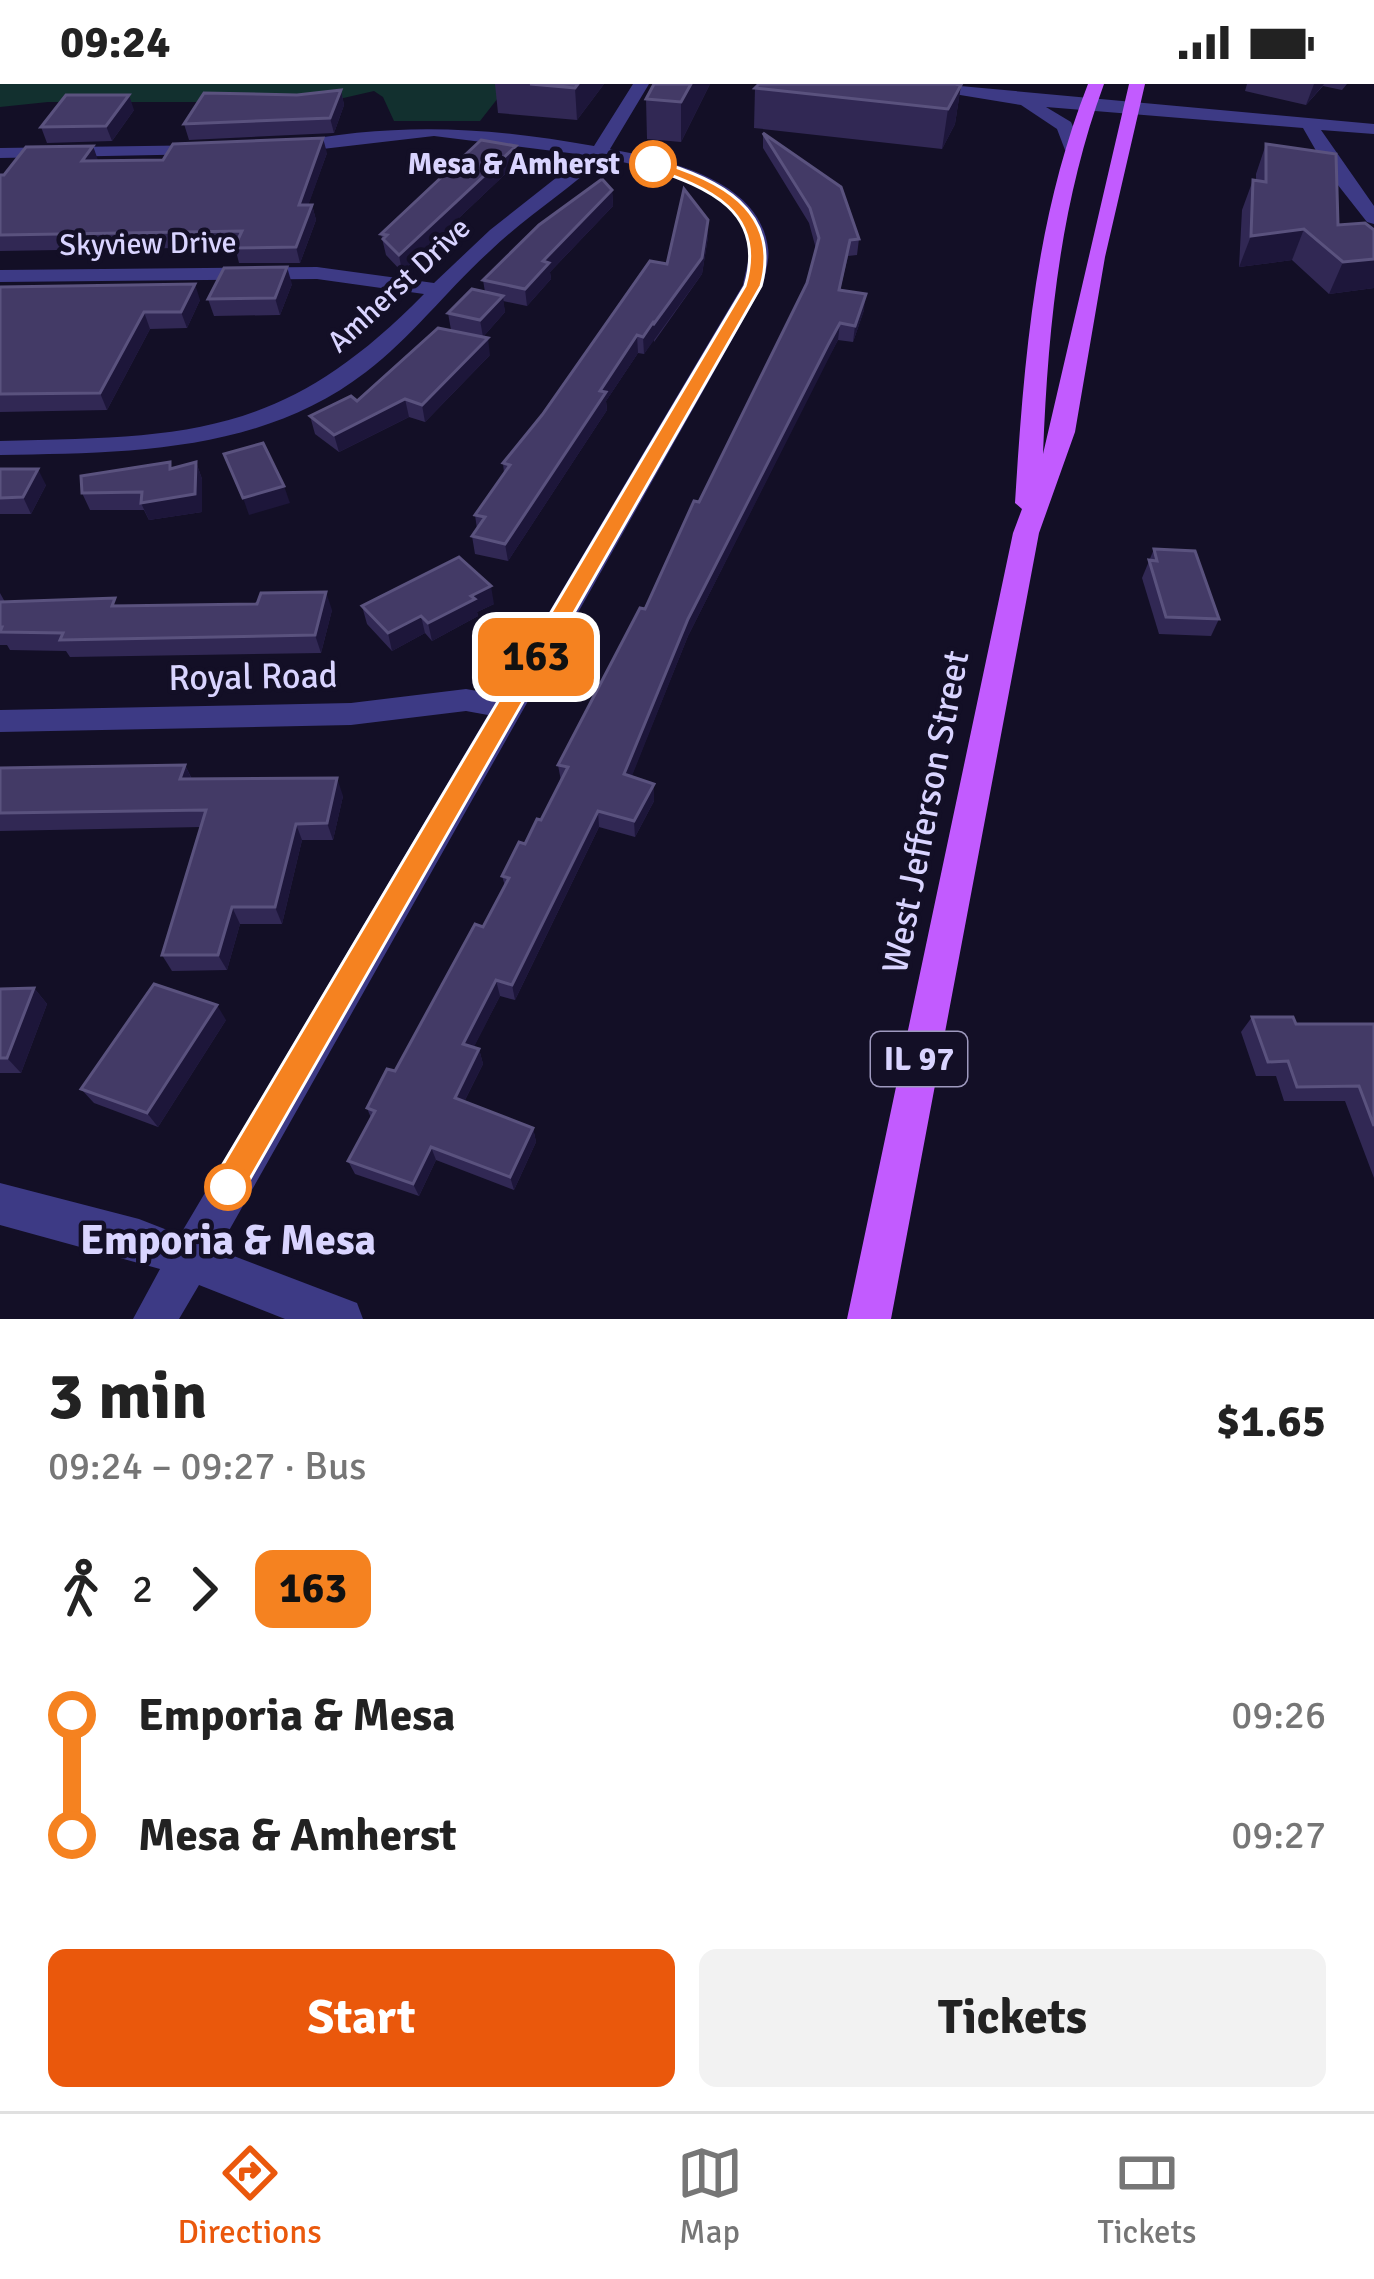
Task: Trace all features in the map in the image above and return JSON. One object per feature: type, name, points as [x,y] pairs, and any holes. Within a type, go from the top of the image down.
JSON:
[{"type":"main road","name":"West Jefferson Street","points":[[869,1319],[1026,533],[1036,343],[1074,150],[1096,84]]},
{"type":"main road","name":"West Jefferson Street","points":[[1026,533],[1063,432],[1132,96]]},
{"type":"street","name":"Amherst Drive","points":[[0,448],[134,445],[223,432],[294,407],[356,370],[521,212],[598,152],[641,84]]},
{"type":"street","points":[[901,84],[1087,105],[1132,96],[1308,124],[1374,129]]},
{"type":"street","points":[[1022,100],[1064,126],[1074,150]]},
{"type":"street","points":[[1308,124],[1339,175],[1374,218]]},
{"type":"street","points":[[155,1319],[753,286],[761,257],[751,222],[716,189],[677,170],[598,152],[454,131],[261,148]]},
{"type":"street","points":[[0,153],[222,149]]},
{"type":"street","name":"Skyview Drive","points":[[0,276],[317,273],[439,290]]},
{"type":"street","name":"Royal Road","points":[[0,721],[352,714],[466,700],[507,707]]},
{"type":"street","points":[[0,1204],[139,1240],[341,1319]]},
{"type":"green space","points":[[0,84],[525,84],[498,98],[480,121],[394,121],[383,97],[374,91],[326,102],[48,102],[0,107]]},
{"type":"building","points":[[530,84],[578,84],[575,88]]},
{"type":"building","points":[[654,84],[691,84],[681,102],[646,99]]},
{"type":"building","points":[[759,84],[961,85],[948,109],[755,88]]},
{"type":"building","points":[[341,90],[330,118],[184,124],[204,93],[297,95]]},
{"type":"building","points":[[66,95],[129,95],[106,126],[41,127]]},
{"type":"building","points":[[763,133],[841,187],[859,239],[850,240],[839,290],[866,294],[855,326],[840,323],[688,619],[624,774],[654,784],[634,821],[598,811],[512,985],[496,980],[463,1044],[479,1049],[455,1098],[533,1128],[510,1177],[431,1147],[413,1184],[348,1161],[375,1111],[367,1108],[387,1069],[395,1071],[475,924],[483,927],[509,878],[502,876],[519,842],[525,844],[537,819],[541,820],[568,767],[558,765],[640,608],[645,609],[694,501],[699,502],[807,283],[819,238],[810,208]]},
{"type":"building","points":[[323,138],[299,205],[312,205],[296,247],[234,248],[242,231],[0,235],[0,175],[26,147],[93,146],[82,161],[163,160],[173,144]]},
{"type":"building","points":[[481,140],[516,146],[399,255],[383,239],[387,235],[381,234]]},
{"type":"building","points":[[1266,144],[1336,154],[1338,225],[1365,223],[1374,230],[1374,259],[1343,262],[1304,229],[1251,236],[1253,180],[1266,182]]},
{"type":"building","points":[[602,179],[612,190],[543,261],[549,263],[525,289],[483,280],[539,225]]},
{"type":"building","points":[[684,189],[708,220],[702,258],[643,337],[637,335],[600,391],[606,392],[505,544],[472,536],[485,517],[475,515],[510,465],[503,463],[650,261],[667,264]]},
{"type":"building","points":[[287,267],[275,298],[208,299],[224,268]]},
{"type":"building","points":[[195,284],[181,312],[144,312],[100,393],[0,394],[0,287]]},
{"type":"building","points":[[472,289],[503,296],[480,320],[448,313]]},
{"type":"building","points":[[438,328],[488,338],[422,405],[405,399],[334,435],[310,416],[351,396],[357,401]]},
{"type":"building","points":[[263,443],[284,486],[243,498],[224,454]]},
{"type":"building","points":[[170,462],[170,469],[196,462],[195,494],[141,503],[142,492],[82,493],[81,476]]},
{"type":"building","points":[[0,469],[38,469],[23,497],[0,498]]},
{"type":"building","points":[[1154,549],[1195,551],[1219,619],[1166,617],[1149,560],[1157,561]]},
{"type":"building","points":[[459,557],[491,586],[428,623],[421,616],[388,633],[362,606]]},
{"type":"building","points":[[326,592],[315,635],[60,640],[63,633],[0,632],[0,602],[115,598],[112,606],[257,604],[261,593]]},
{"type":"building","points":[[185,765],[180,779],[337,778],[327,823],[296,824],[275,907],[232,907],[218,955],[162,955],[206,810],[0,813],[0,768]]},
{"type":"building","points":[[154,984],[217,1005],[147,1113],[81,1089]]},
{"type":"building","points":[[34,988],[7,1058],[0,1058],[0,989]]},
{"type":"building","points":[[1252,1017],[1293,1017],[1296,1024],[1374,1024],[1374,1126],[1359,1086],[1297,1087],[1288,1061],[1268,1062]]},
{"type":"bus line","name":"163","points":[[228,1187],[753,286],[761,257],[751,222],[729,199],[699,179],[653,164]]},
{"type":"place","name":"Mesa & Amherst","points":[[653,164]]},
{"type":"place","name":"Emporia & Mesa","points":[[228,1187]]}]
